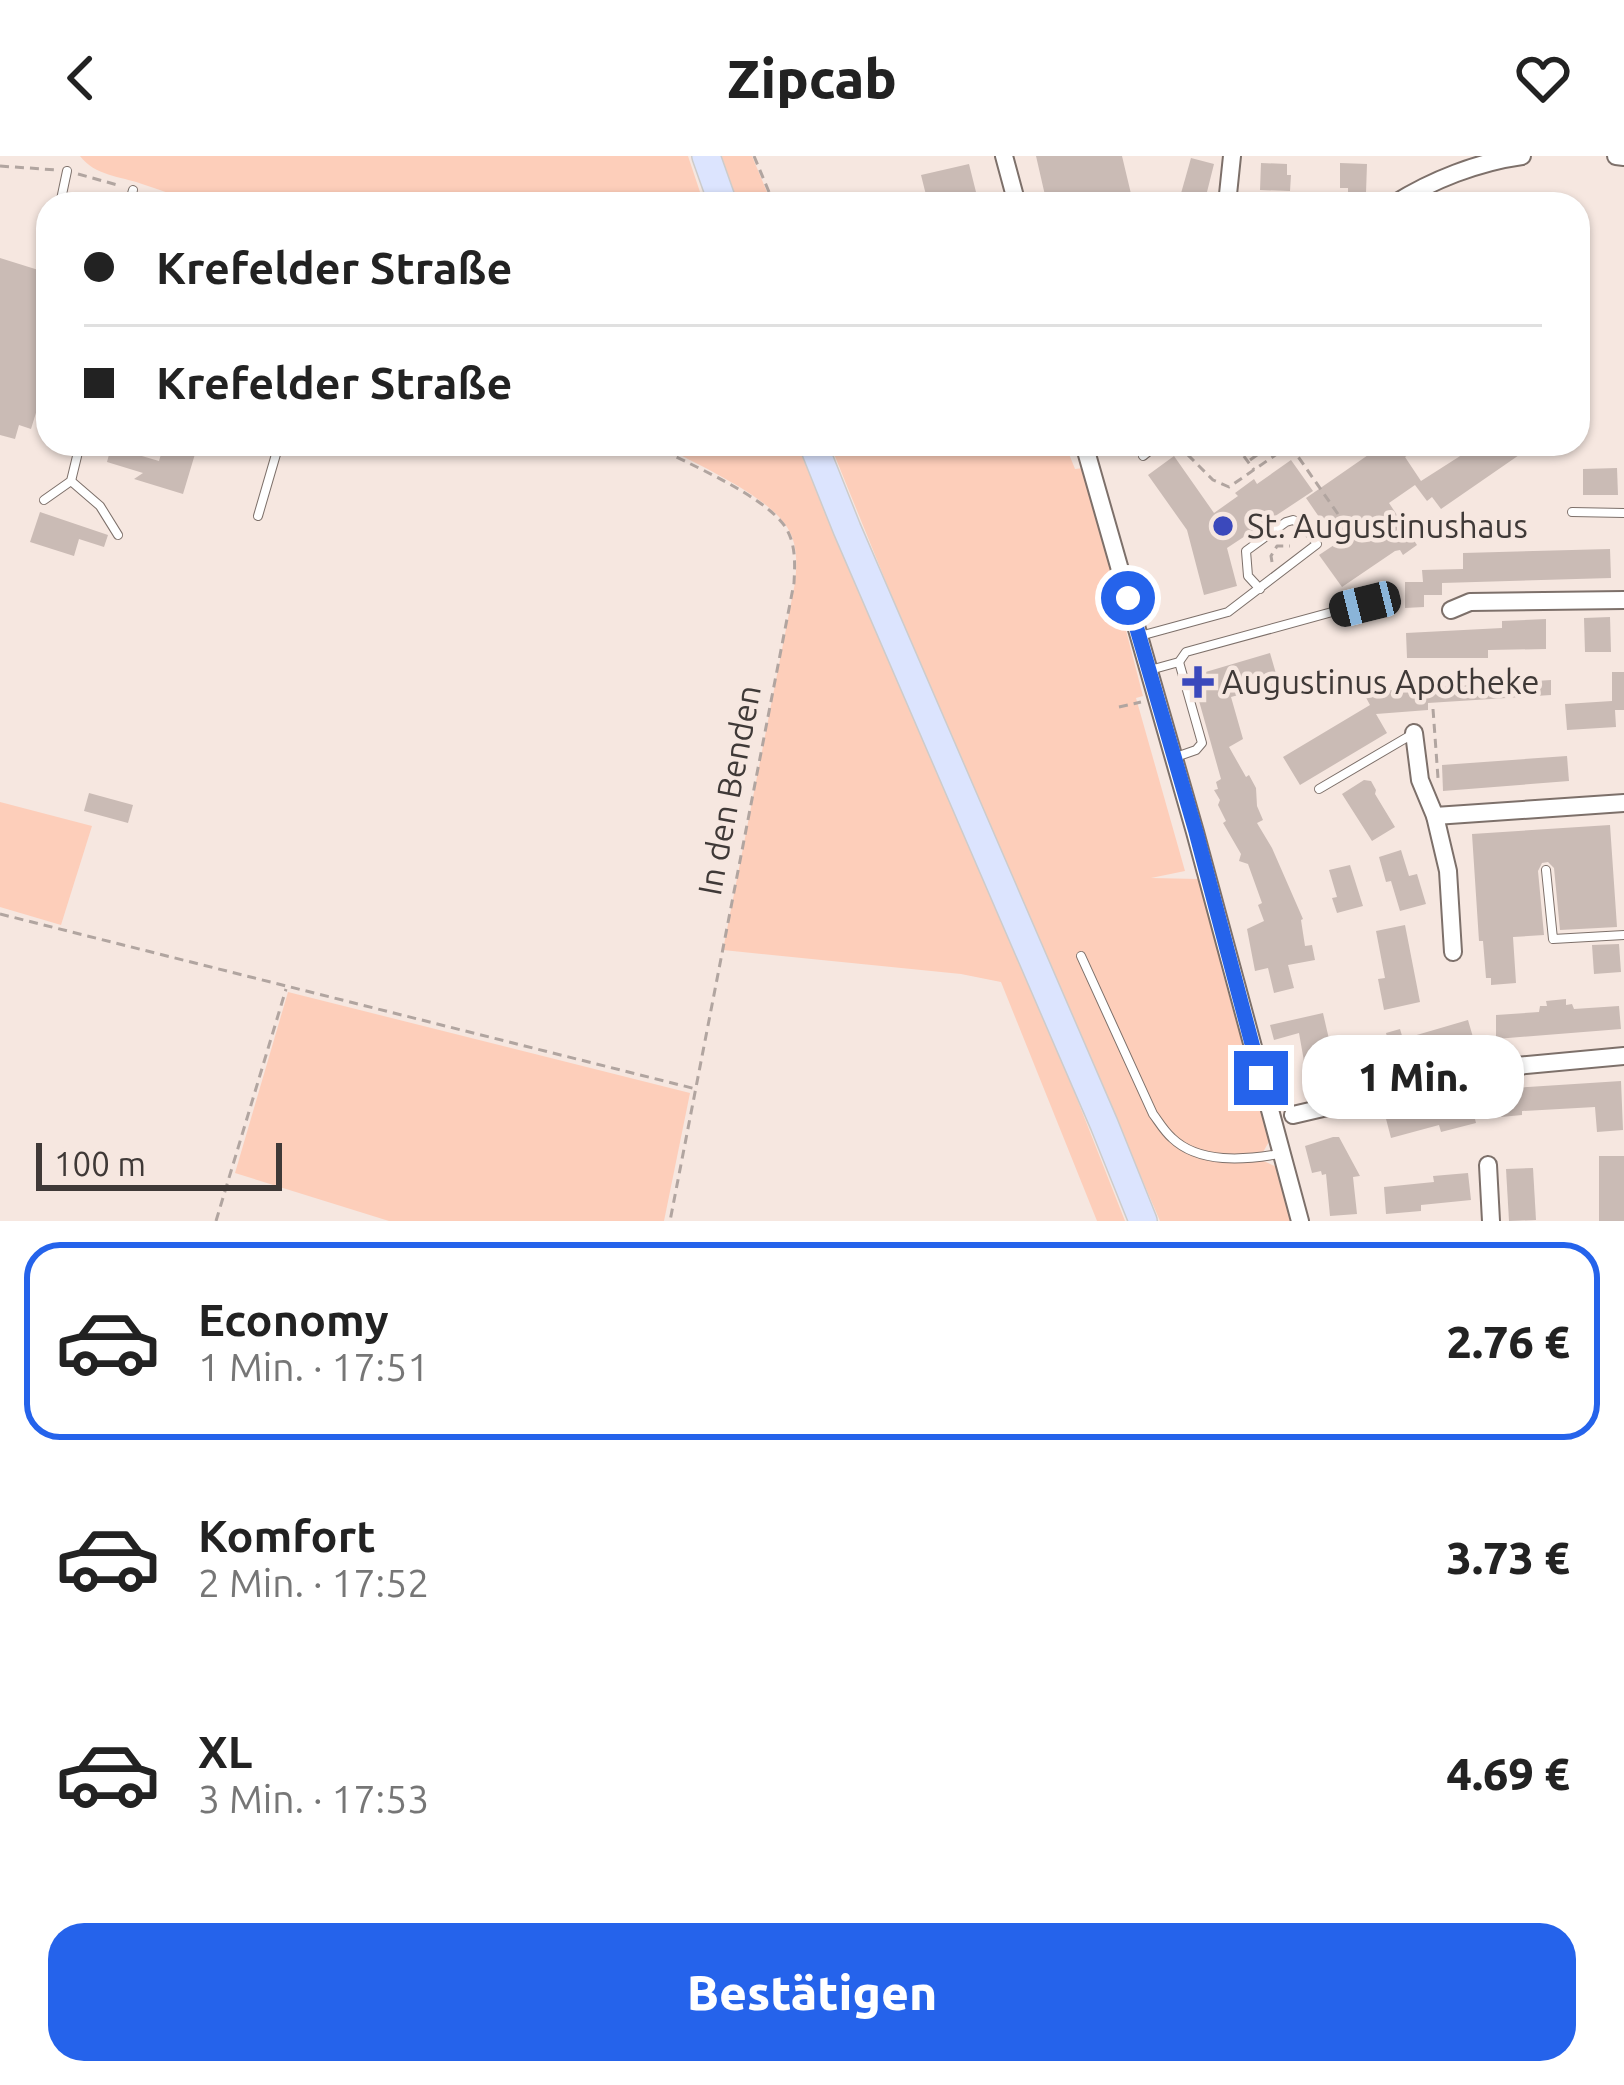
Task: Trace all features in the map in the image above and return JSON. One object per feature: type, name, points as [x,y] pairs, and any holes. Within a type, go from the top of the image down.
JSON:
[{"type":"main road","points":[[706,156],[718,192]]},
{"type":"main road","points":[[818,456],[1142,1221]]},
{"type":"street","points":[[1004,156],[1014,192]]},
{"type":"street","points":[[1229,192],[1232,156]]},
{"type":"street","points":[[1418,192],[1496,159],[1522,156]]},
{"type":"street","points":[[1087,456],[1196,832],[1300,1221]]},
{"type":"street","points":[[1450,610],[1470,602],[1624,600]]},
{"type":"street","points":[[1414,733],[1420,780],[1438,816],[1448,871],[1453,952]]},
{"type":"street","points":[[1438,816],[1624,803]]},
{"type":"street","points":[[1293,1115],[1495,1068],[1624,1056]]},
{"type":"street","points":[[1488,1165],[1492,1221]]},
{"type":"lane","points":[[63,192],[67,171]]},
{"type":"lane","points":[[44,500],[71,481],[77,456]]},
{"type":"lane","points":[[259,516],[276,456]]},
{"type":"lane","points":[[71,481],[100,506],[118,535]]},
{"type":"lane","points":[[1572,512],[1624,513]]},
{"type":"lane","points":[[1139,637],[1228,612],[1260,589],[1317,544],[1304,525],[1286,522],[1246,550],[1248,576],[1260,589]]},
{"type":"lane","points":[[1148,671],[1179,662],[1186,652],[1365,604]]},
{"type":"lane","points":[[1173,758],[1196,750],[1202,742],[1179,662]]},
{"type":"lane","points":[[1319,789],[1414,733]]},
{"type":"lane","points":[[1546,870],[1553,940],[1624,935]]},
{"type":"lane","points":[[1081,956],[1153,1114],[1170,1137],[1189,1150],[1211,1156],[1235,1159],[1282,1153]]},
{"type":"path","points":[[754,156],[769,192]]},
{"type":"path","points":[[0,166],[67,171]]},
{"type":"path","name":"In den Benden","points":[[670,1221],[794,583],[795,554],[788,531],[774,512],[673,456]]},
{"type":"path","points":[[1190,456],[1221,486],[1228,487],[1275,456]]},
{"type":"path","points":[[1244,456],[1255,471]]},
{"type":"path","points":[[1248,461],[1255,456]]},
{"type":"path","points":[[1298,456],[1340,517],[1334,522]]},
{"type":"path","points":[[1119,707],[1156,697]]},
{"type":"path","points":[[1433,709],[1438,816]]},
{"type":"path","points":[[0,914],[696,1089]]},
{"type":"path","points":[[216,1221],[287,987]]},
{"type":"shaded area","points":[[80,156],[688,156],[700,192],[166,192],[100,172]]},
{"type":"shaded area","points":[[720,156],[752,156],[767,192],[733,192]]},
{"type":"shaded area","points":[[682,456],[804,456],[1059,1053],[1125,1221],[1097,1221],[1001,982],[723,950],[795,583],[796,554],[787,527],[777,515],[729,481]]},
{"type":"shaded area","points":[[835,456],[1070,456],[1075,469],[1084,468],[1143,696],[1136,698],[1185,871],[1151,878],[1199,879],[1229,965],[1220,964],[1270,1140],[1259,1159],[1279,1168],[1293,1221],[1160,1221]]},
{"type":"shaded area","points":[[0,802],[92,826],[61,925],[0,907]]},
{"type":"shaded area","points":[[288,992],[690,1093],[664,1221],[389,1221],[235,1173]]},
{"type":"building","points":[[1036,156],[1122,156],[1131,192],[1044,192]]},
{"type":"building","points":[[1191,158],[1214,164],[1207,192],[1181,192]]},
{"type":"building","points":[[1261,163],[1287,164],[1290,191],[1260,190]]},
{"type":"building","points":[[1340,163],[1367,164],[1366,192],[1340,188]]},
{"type":"building","points":[[969,164],[976,192],[925,192],[921,175]]},
{"type":"building","points":[[0,258],[36,269],[36,413],[31,429],[19,425],[15,439],[0,435]]},
{"type":"building","points":[[109,456],[159,461],[160,456],[194,456],[183,494],[134,479],[143,473],[107,462]]},
{"type":"building","name":"St. Augustinushaus","points":[[1174,456],[1214,513],[1254,479],[1257,484],[1291,460],[1313,491],[1227,548],[1237,586],[1204,595],[1187,530],[1148,475]]},
{"type":"building","points":[[1367,456],[1406,456],[1421,481],[1460,456],[1518,456],[1441,509],[1432,497],[1427,501],[1415,485],[1389,503],[1417,545],[1403,555],[1395,551],[1342,587],[1319,555],[1337,543],[1306,498]]},
{"type":"building","points":[[1617,468],[1618,495],[1583,495],[1583,469]]},
{"type":"building","points":[[40,512],[108,535],[104,547],[79,539],[74,556],[30,542]]},
{"type":"building","points":[[1610,549],[1611,578],[1442,583],[1442,595],[1424,595],[1424,607],[1405,608],[1405,582],[1423,582],[1422,570],[1463,569],[1463,553]]},
{"type":"building","points":[[1610,617],[1611,652],[1585,652],[1584,618]]},
{"type":"building","points":[[1546,619],[1546,649],[1488,650],[1488,658],[1407,658],[1406,633],[1502,628],[1502,621]]},
{"type":"building","points":[[1270,653],[1279,684],[1231,697],[1243,739],[1229,747],[1256,788],[1263,820],[1257,823],[1303,919],[1305,946],[1312,945],[1315,960],[1288,965],[1294,988],[1274,993],[1268,968],[1255,971],[1247,929],[1264,921],[1258,905],[1262,903],[1248,864],[1239,861],[1241,854],[1223,823],[1214,790],[1221,779],[1192,676]]},
{"type":"building","points":[[1612,672],[1624,672],[1624,710],[1615,710],[1616,727],[1567,730],[1565,704],[1612,701]]},
{"type":"building","points":[[1551,680],[1551,695],[1428,703],[1428,710],[1376,714],[1387,733],[1300,785],[1283,757],[1370,705],[1363,692]]},
{"type":"building","points":[[1567,756],[1569,781],[1443,791],[1442,765]]},
{"type":"building","points":[[1364,780],[1371,781],[1395,827],[1372,841],[1342,794]]},
{"type":"building","points":[[89,793],[133,805],[128,823],[84,811]]},
{"type":"building","points":[[1610,825],[1617,927],[1560,930],[1554,868],[1542,863],[1538,871],[1544,935],[1513,937],[1516,983],[1491,985],[1491,978],[1486,978],[1483,941],[1479,941],[1472,834]]},
{"type":"building","points":[[1401,850],[1409,876],[1417,874],[1426,904],[1400,911],[1379,857]]},
{"type":"building","points":[[1350,865],[1363,906],[1337,913],[1329,870]]},
{"type":"building","points":[[1405,925],[1420,1002],[1384,1010],[1378,979],[1385,978],[1376,931]]},
{"type":"building","points":[[1619,944],[1621,972],[1594,974],[1592,945]]},
{"type":"building","points":[[1566,999],[1566,1005],[1574,1009],[1619,1006],[1621,1029],[1496,1039],[1496,1015],[1539,1012],[1546,1001]]},
{"type":"building","points":[[1323,1013],[1336,1090],[1310,1095],[1299,1033],[1274,1040],[1270,1025]]},
{"type":"building","points":[[1468,1020],[1475,1044],[1395,1066],[1386,1033],[1400,1029],[1403,1039]]},
{"type":"building","points":[[1621,1081],[1623,1130],[1597,1132],[1595,1107],[1522,1111],[1522,1115],[1501,1117],[1499,1089]]},
{"type":"building","points":[[1488,1091],[1495,1118],[1475,1119],[1476,1123],[1441,1132],[1439,1125],[1391,1138],[1385,1115]]},
{"type":"building","points":[[1339,1137],[1360,1176],[1353,1177],[1357,1214],[1330,1216],[1326,1174],[1312,1173],[1305,1146]]},
{"type":"building","points":[[1599,1156],[1624,1156],[1624,1221],[1599,1221]]},
{"type":"building","points":[[1533,1168],[1536,1220],[1509,1221],[1506,1169]]},
{"type":"building","points":[[1468,1173],[1471,1200],[1386,1214],[1384,1187]]},
{"type":"place","name":"St. Augustinushaus","points":[[1223,526]]},
{"type":"place","name":"Augustinus Apotheke","points":[[1198,682]]},
{"type":"route","points":[[1128,598],[1261,1078]]}]
